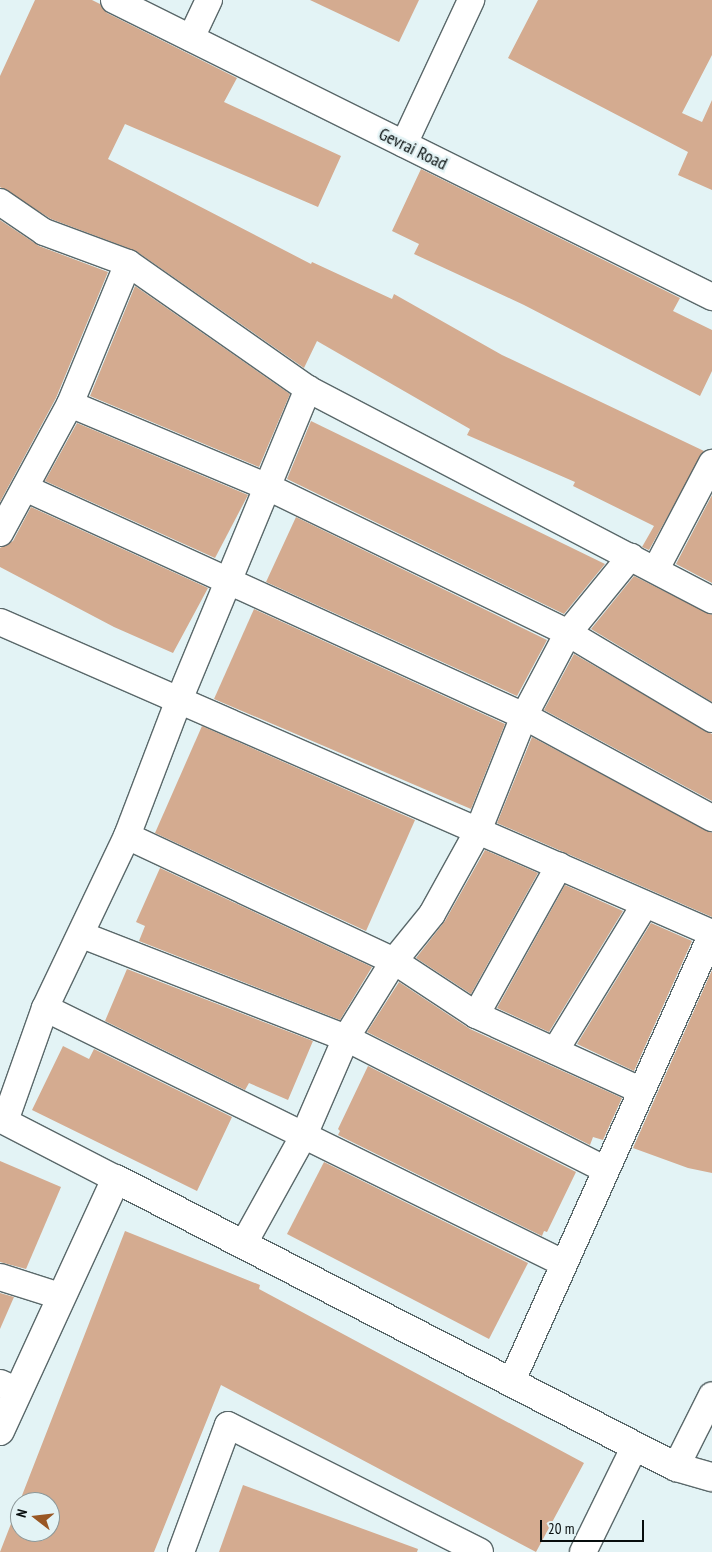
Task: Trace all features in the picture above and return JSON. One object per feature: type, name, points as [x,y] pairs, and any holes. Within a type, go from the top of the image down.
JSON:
[{"type":"street","name":"Gevrai Road","points":[[114,0],[712,297]]},
{"type":"street","points":[[191,38],[209,0]]},
{"type":"street","points":[[404,144],[471,0]]},
{"type":"street","points":[[0,202],[44,232],[128,263],[308,389],[656,569],[712,600]]},
{"type":"street","points":[[0,533],[70,404],[128,263]]},
{"type":"street","points":[[308,389],[270,488],[179,700],[127,836],[82,935],[45,1008],[2,1120],[676,1467],[712,1478]]},
{"type":"street","points":[[70,404],[270,488],[568,633],[712,718]]},
{"type":"street","points":[[656,569],[712,463]]},
{"type":"street","points":[[24,488],[524,716],[712,818]]},
{"type":"street","points":[[243,1245],[304,1135],[346,1038],[394,961],[432,914],[478,831],[524,716],[568,633],[631,556]]},
{"type":"street","points":[[0,622],[712,933],[604,1169],[511,1383]]},
{"type":"street","points":[[127,836],[394,961],[476,1015],[640,1090]]},
{"type":"street","points":[[476,1015],[559,866]]},
{"type":"street","points":[[555,1051],[645,904]]},
{"type":"street","points":[[82,935],[346,1038],[604,1169]]},
{"type":"street","points":[[45,1008],[563,1264]]},
{"type":"street","points":[[0,1431],[9,1387],[60,1296],[116,1180]]},
{"type":"street","points":[[0,1276],[60,1296]]},
{"type":"street","points":[[676,1467],[712,1395]]},
{"type":"street","points":[[181,1552],[228,1424],[480,1552]]},
{"type":"street","points":[[584,1552],[635,1446]]},
{"type":"building","points":[[35,0],[92,0],[100,4],[107,13],[237,78],[224,102],[341,156],[318,207],[125,124],[108,159],[311,264],[312,262],[392,299],[394,294],[502,355],[704,451],[649,550],[642,547],[654,526],[573,486],[575,482],[467,435],[470,429],[317,341],[304,368],[136,251],[51,219],[0,187],[0,76]]},
{"type":"building","points":[[310,0],[419,0],[399,42]]},
{"type":"building","points":[[538,0],[712,0],[712,55],[682,113],[702,122],[712,100],[712,190],[678,175],[688,152],[508,58]]},
{"type":"building","points":[[421,169],[680,298],[673,311],[712,330],[712,371],[700,396],[524,305],[414,254],[419,244],[392,231]]},
{"type":"building","points":[[0,220],[39,246],[108,272],[56,398],[0,502]]},
{"type":"building","points":[[135,286],[290,394],[259,467],[90,396]]},
{"type":"building","points":[[311,421],[605,564],[564,614],[287,479]]},
{"type":"building","points":[[77,423],[248,495],[215,558],[45,481]]},
{"type":"building","points":[[712,495],[712,583],[676,564]]},
{"type":"building","points":[[31,507],[208,588],[173,653],[114,627],[0,567],[0,548],[13,541]]},
{"type":"building","points":[[296,517],[547,640],[517,696],[266,582]]},
{"type":"building","points":[[634,576],[712,615],[712,702],[591,629]]},
{"type":"building","points":[[254,609],[505,724],[471,809],[214,699]]},
{"type":"building","points":[[574,654],[712,734],[712,801],[544,710]]},
{"type":"building","points":[[202,726],[415,820],[366,931],[155,833]]},
{"type":"building","points":[[532,737],[712,833],[712,917],[497,823]]},
{"type":"building","points":[[485,850],[538,873],[471,994],[416,958],[445,921]]},
{"type":"building","points":[[160,868],[372,967],[340,1020],[139,941],[145,926],[136,922]]},
{"type":"building","points":[[565,885],[623,911],[549,1032],[497,1008]]},
{"type":"building","points":[[651,923],[692,941],[634,1071],[577,1044]]},
{"type":"building","points":[[127,969],[313,1041],[288,1100],[249,1083],[245,1090],[105,1021]]},
{"type":"building","points":[[712,970],[712,1173],[688,1168],[633,1148]]},
{"type":"building","points":[[399,982],[470,1029],[622,1098],[603,1140],[593,1137],[590,1145],[367,1032]]},
{"type":"building","points":[[63,1046],[89,1059],[94,1049],[232,1117],[197,1191],[32,1110]]},
{"type":"building","points":[[368,1066],[576,1172],[547,1232],[544,1231],[542,1236],[338,1135],[340,1131],[338,1129]]},
{"type":"building","points":[[0,1161],[61,1187],[26,1269],[0,1262]]},
{"type":"building","points":[[324,1162],[528,1263],[489,1339],[287,1234]]},
{"type":"building","points":[[125,1231],[260,1285],[259,1289],[584,1463],[536,1552],[221,1385],[154,1552],[0,1552],[10,1526],[10,1542],[60,1542],[60,1492],[23,1492]]},
{"type":"building","points":[[0,1293],[14,1297],[0,1329]]},
{"type":"building","points":[[243,1485],[418,1549],[417,1552],[219,1552]]}]
